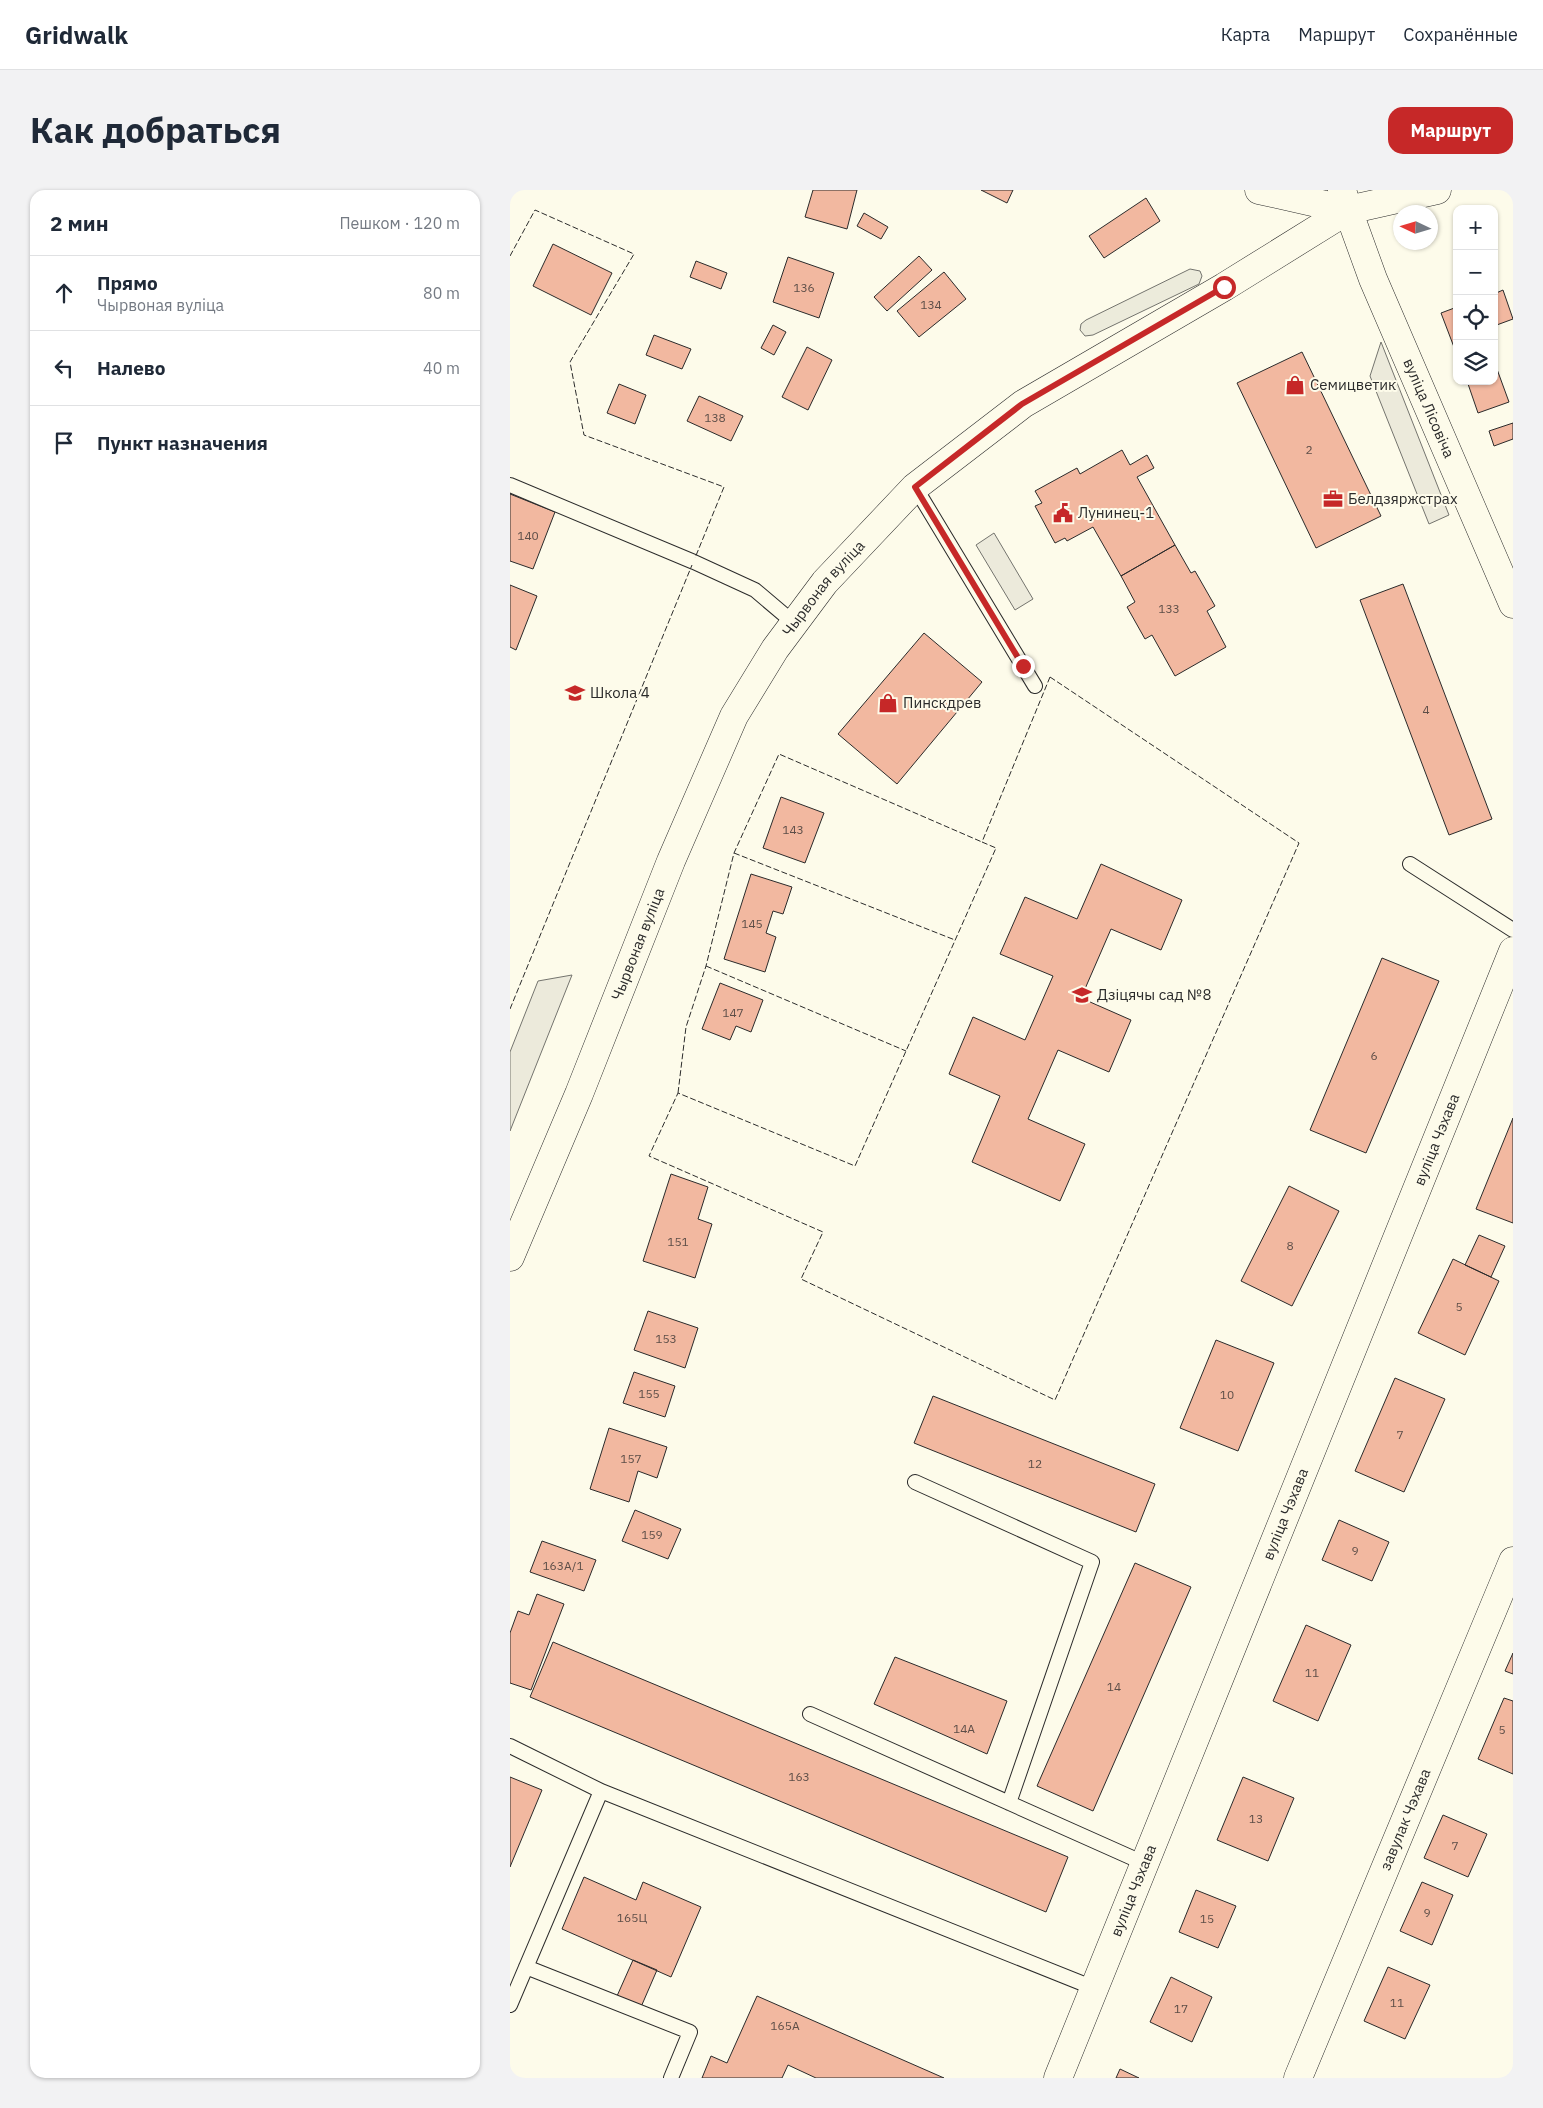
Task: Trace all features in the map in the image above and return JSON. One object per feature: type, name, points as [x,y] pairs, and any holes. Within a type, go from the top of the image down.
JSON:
[{"type":"street","points":[[1259,190],[1345,200]]},
{"type":"street","name":"Чырвоная вуліца","points":[[510,1257],[578,1094],[671,861],[734,716],[775,649],[825,582],[915,487],[1022,404],[1224,287],[1345,200],[1437,190]]},
{"type":"street","name":"вуліца Лісовіча","points":[[1345,200],[1373,279],[1513,604]]},
{"type":"street","name":"вуліца Чэхава","points":[[1058,2078],[1513,951]]},
{"type":"street","name":"завулак Чэхава","points":[[1303,2076],[1513,1561]]},
{"type":"lane","points":[[510,484],[755,590],[794,623]]},
{"type":"lane","points":[[915,487],[1035,686]]},
{"type":"lane","points":[[1410,864],[1513,930]]},
{"type":"lane","points":[[915,1482],[1092,1562],[1009,1803]]},
{"type":"lane","points":[[810,1714],[1146,1864]]},
{"type":"lane","points":[[510,1746],[601,1790],[1094,1988]]},
{"type":"lane","points":[[510,2005],[601,1790]]},
{"type":"lane","points":[[526,1967],[690,2032],[672,2078]]},
{"type":"shaded area","points":[[1190,269],[1200,271],[1202,276],[1199,284],[1093,335],[1085,336],[1080,330],[1081,324],[1086,320]]},
{"type":"shaded area","points":[[1381,342],[1449,515],[1429,524],[1370,376]]},
{"type":"shaded area","points":[[994,533],[1033,599],[1015,610],[976,545]]},
{"type":"shaded area","points":[[572,975],[510,1131],[510,1052],[538,981]]},
{"type":"building","points":[[813,190],[857,190],[847,229],[805,217]]},
{"type":"building","points":[[981,190],[1013,190],[1007,203]]},
{"type":"building","points":[[1146,198],[1160,221],[1104,258],[1089,236]]},
{"type":"building","points":[[864,213],[888,227],[881,239],[857,226]]},
{"type":"building","points":[[553,244],[612,273],[591,315],[533,286]]},
{"type":"building","points":[[919,256],[932,270],[887,311],[874,297]]},
{"type":"building","points":[[788,257],[834,273],[819,318],[773,302]]},
{"type":"building","points":[[696,261],[727,273],[721,289],[690,277]]},
{"type":"building","points":[[944,272],[966,299],[919,337],[897,311]]},
{"type":"building","points":[[1503,290],[1513,319],[1498,325],[1498,295],[1498,292]]},
{"type":"building","points":[[1453,308],[1453,344],[1441,313]]},
{"type":"building","points":[[773,325],[786,332],[774,355],[761,348]]},
{"type":"building","points":[[654,335],[691,349],[682,369],[646,355]]},
{"type":"building","points":[[807,347],[832,360],[808,410],[782,397]]},
{"type":"building","points":[[1302,352],[1381,516],[1316,548],[1237,383]]},
{"type":"building","points":[[1498,372],[1509,402],[1478,413],[1468,385],[1498,385]]},
{"type":"building","points":[[619,384],[646,395],[635,424],[607,413]]},
{"type":"building","points":[[699,396],[743,416],[731,441],[687,421]]},
{"type":"building","points":[[1513,423],[1513,439],[1494,446],[1489,431]]},
{"type":"building","points":[[1122,450],[1130,465],[1147,455],[1154,468],[1137,477],[1175,545],[1121,576],[1093,527],[1067,541],[1065,538],[1055,543],[1035,506],[1042,503],[1035,491],[1077,468],[1080,474]]},
{"type":"building","points":[[510,494],[555,512],[533,569],[510,561]]},
{"type":"building","points":[[1175,545],[1191,573],[1195,571],[1215,606],[1207,611],[1226,647],[1175,676],[1152,635],[1145,639],[1127,607],[1135,602],[1121,576]]},
{"type":"building","points":[[1403,584],[1492,819],[1449,835],[1360,600]]},
{"type":"building","points":[[510,585],[537,596],[516,650],[510,647]]},
{"type":"building","points":[[924,633],[982,682],[897,784],[838,734]]},
{"type":"building","points":[[781,797],[824,813],[805,863],[763,848]]},
{"type":"building","points":[[1101,864],[1182,900],[1161,950],[1111,929],[1081,998],[1131,1020],[1109,1072],[1058,1050],[1028,1119],[1085,1144],[1060,1201],[972,1162],[1000,1096],[949,1074],[973,1017],[1025,1040],[1053,976],[1000,954],[1025,897],[1077,919]]},
{"type":"building","points":[[751,874],[792,887],[783,914],[773,911],[766,933],[776,937],[765,972],[724,959]]},
{"type":"building","points":[[1382,958],[1439,981],[1366,1153],[1310,1130]]},
{"type":"building","points":[[720,983],[763,1000],[751,1032],[736,1026],[730,1040],[702,1029]]},
{"type":"building","points":[[1513,1118],[1513,1223],[1476,1209]]},
{"type":"building","points":[[671,1174],[708,1187],[698,1219],[712,1224],[695,1278],[643,1261]]},
{"type":"building","points":[[1289,1186],[1339,1211],[1292,1306],[1241,1281]]},
{"type":"building","points":[[1479,1235],[1505,1246],[1491,1277],[1465,1265]]},
{"type":"building","points":[[1453,1259],[1499,1281],[1465,1355],[1418,1333]]},
{"type":"building","points":[[648,1311],[698,1328],[685,1368],[634,1350]]},
{"type":"building","points":[[1216,1340],[1274,1363],[1238,1451],[1180,1428]]},
{"type":"building","points":[[634,1372],[675,1386],[665,1417],[623,1403]]},
{"type":"building","points":[[1395,1378],[1445,1399],[1404,1492],[1355,1471]]},
{"type":"building","points":[[933,1396],[1155,1484],[1136,1532],[914,1443]]},
{"type":"building","points":[[609,1428],[667,1447],[657,1478],[638,1471],[629,1502],[590,1489]]},
{"type":"building","points":[[635,1510],[681,1529],[668,1559],[622,1541]]},
{"type":"building","points":[[1339,1520],[1389,1542],[1372,1581],[1322,1560]]},
{"type":"building","points":[[542,1541],[596,1560],[584,1591],[530,1572]]},
{"type":"building","points":[[1135,1563],[1191,1587],[1093,1811],[1037,1786]]},
{"type":"building","points":[[537,1594],[564,1604],[531,1690],[510,1683],[510,1633],[518,1611],[529,1615]]},
{"type":"building","points":[[1306,1625],[1351,1645],[1318,1721],[1273,1701]]},
{"type":"building","points":[[553,1642],[1068,1857],[1046,1912],[530,1697]]},
{"type":"building","points":[[1513,1653],[1513,1674],[1505,1671]]},
{"type":"building","points":[[895,1657],[1007,1701],[987,1754],[874,1704]]},
{"type":"building","points":[[1504,1698],[1513,1701],[1513,1774],[1478,1759]]},
{"type":"building","points":[[510,1777],[542,1790],[510,1867]]},
{"type":"building","points":[[1243,1777],[1294,1798],[1268,1861],[1217,1840]]},
{"type":"building","points":[[1443,1815],[1487,1834],[1468,1877],[1424,1858]]},
{"type":"building","points":[[584,1877],[636,1900],[643,1882],[701,1907],[671,1977],[562,1929]]},
{"type":"building","points":[[1422,1882],[1453,1895],[1432,1945],[1400,1931]]},
{"type":"building","points":[[1196,1890],[1236,1906],[1218,1948],[1179,1932]]},
{"type":"building","points":[[633,1960],[657,1970],[641,2007],[617,1996]]},
{"type":"building","points":[[1388,1967],[1430,1985],[1405,2039],[1364,2021]]},
{"type":"building","points":[[1171,1977],[1212,1997],[1192,2042],[1150,2022]]},
{"type":"building","points":[[757,1996],[944,2078],[816,2078],[788,2065],[782,2078],[702,2078],[711,2056],[727,2063]]},
{"type":"building","points":[[1120,2069],[1139,2078],[1116,2078]]},
{"type":"fence","points":[[510,256],[535,210],[634,254],[570,362],[584,435],[724,487],[695,558]]},
{"type":"fence","points":[[510,1009],[692,565]]},
{"type":"fence","points":[[1050,677],[1299,843],[1055,1400],[801,1279],[823,1232],[649,1156],[678,1093],[855,1166],[996,848],[982,842],[1050,677]]},
{"type":"fence","points":[[678,1093],[686,1027],[706,966],[734,853],[779,754],[982,842]]},
{"type":"fence","points":[[734,853],[955,940]]},
{"type":"fence","points":[[706,966],[906,1051]]},
{"type":"place","name":"Семицветик","points":[[1295,385]]},
{"type":"place","name":"Белдзяржстрах","points":[[1333,499]]},
{"type":"place","name":"Лунинец-1","points":[[1063,513]]},
{"type":"place","name":"Школа 4","points":[[575,693]]},
{"type":"place","name":"Пинскдрев","points":[[888,703]]},
{"type":"place","name":"Дзіцячы сад №8","points":[[1082,995]]},
{"type":"route","points":[[1023,666],[915,487],[1022,404],[1224,287]]}]
